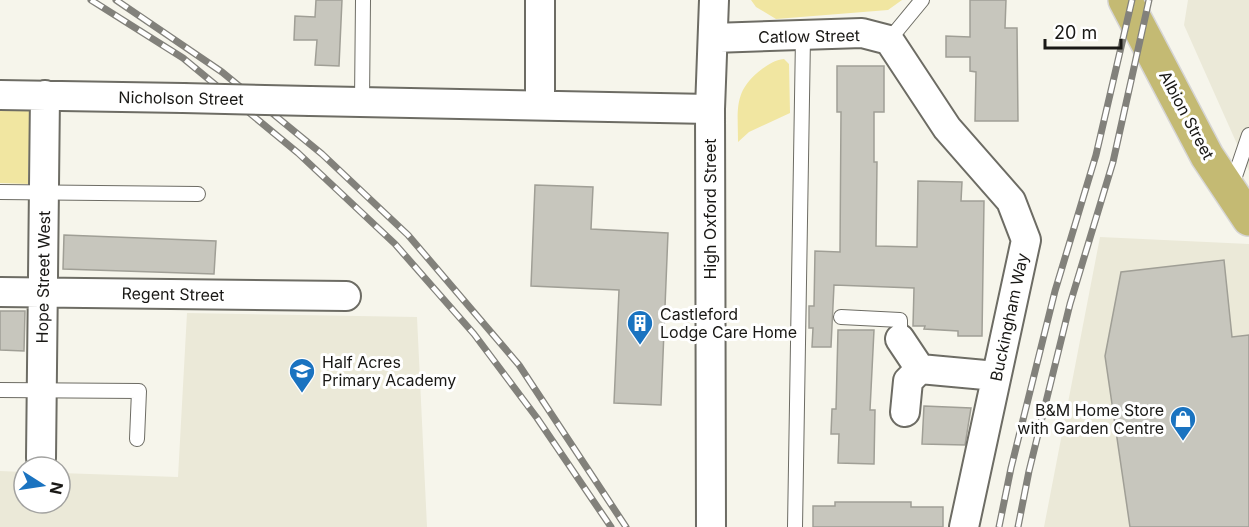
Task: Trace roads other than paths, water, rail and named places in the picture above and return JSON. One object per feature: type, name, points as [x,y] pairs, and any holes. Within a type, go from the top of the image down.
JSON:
[{"type":"main road","name":"Albion Street","points":[[1128,4],[1207,156],[1249,219]]},
{"type":"street","points":[[540,0],[540,105]]},
{"type":"street","name":"High Oxford Street","points":[[711,527],[710,109],[714,0]]},
{"type":"street","name":"Catlow Street","points":[[713,38],[803,37],[862,33],[889,40]]},
{"type":"street","name":"Buckingham Way","points":[[889,40],[947,128],[1011,201],[1026,240],[964,527]]},
{"type":"street","name":"Nicholson Street","points":[[0,95],[710,109]]},
{"type":"street","name":"Hope Street West","points":[[41,455],[45,95]]},
{"type":"street","name":"Regent Street","points":[[0,292],[346,296]]},
{"type":"street","points":[[900,339],[920,369]]},
{"type":"street","points":[[920,369],[996,376]]},
{"type":"street","points":[[905,412],[908,381],[920,369]]},
{"type":"lane","points":[[362,101],[363,0]]},
{"type":"lane","points":[[889,40],[922,0]]},
{"type":"lane","points":[[795,527],[803,37]]},
{"type":"lane","points":[[1230,189],[1249,135]]},
{"type":"lane","points":[[0,192],[198,195]]},
{"type":"lane","points":[[841,317],[900,320],[900,339]]},
{"type":"lane","points":[[0,390],[139,391],[137,439]]},
{"type":"railway","points":[[91,0],[183,58],[298,153],[395,244],[474,334],[537,418],[611,527]]},
{"type":"railway","points":[[116,0],[222,72],[322,154],[408,235],[519,365],[626,527]]},
{"type":"railway","points":[[999,527],[1011,468],[1055,291],[1096,155],[1132,0]]},
{"type":"railway","points":[[1018,527],[1029,471],[1070,304],[1113,162],[1149,0]]},
{"type":"place","name":"Castleford Lodge Care Home","points":[[640,346]]},
{"type":"place","name":"Half Acres Primary Academy","points":[[302,394]]},
{"type":"place","name":"B&M Home Store with Garden Centre","points":[[1183,442]]}]
